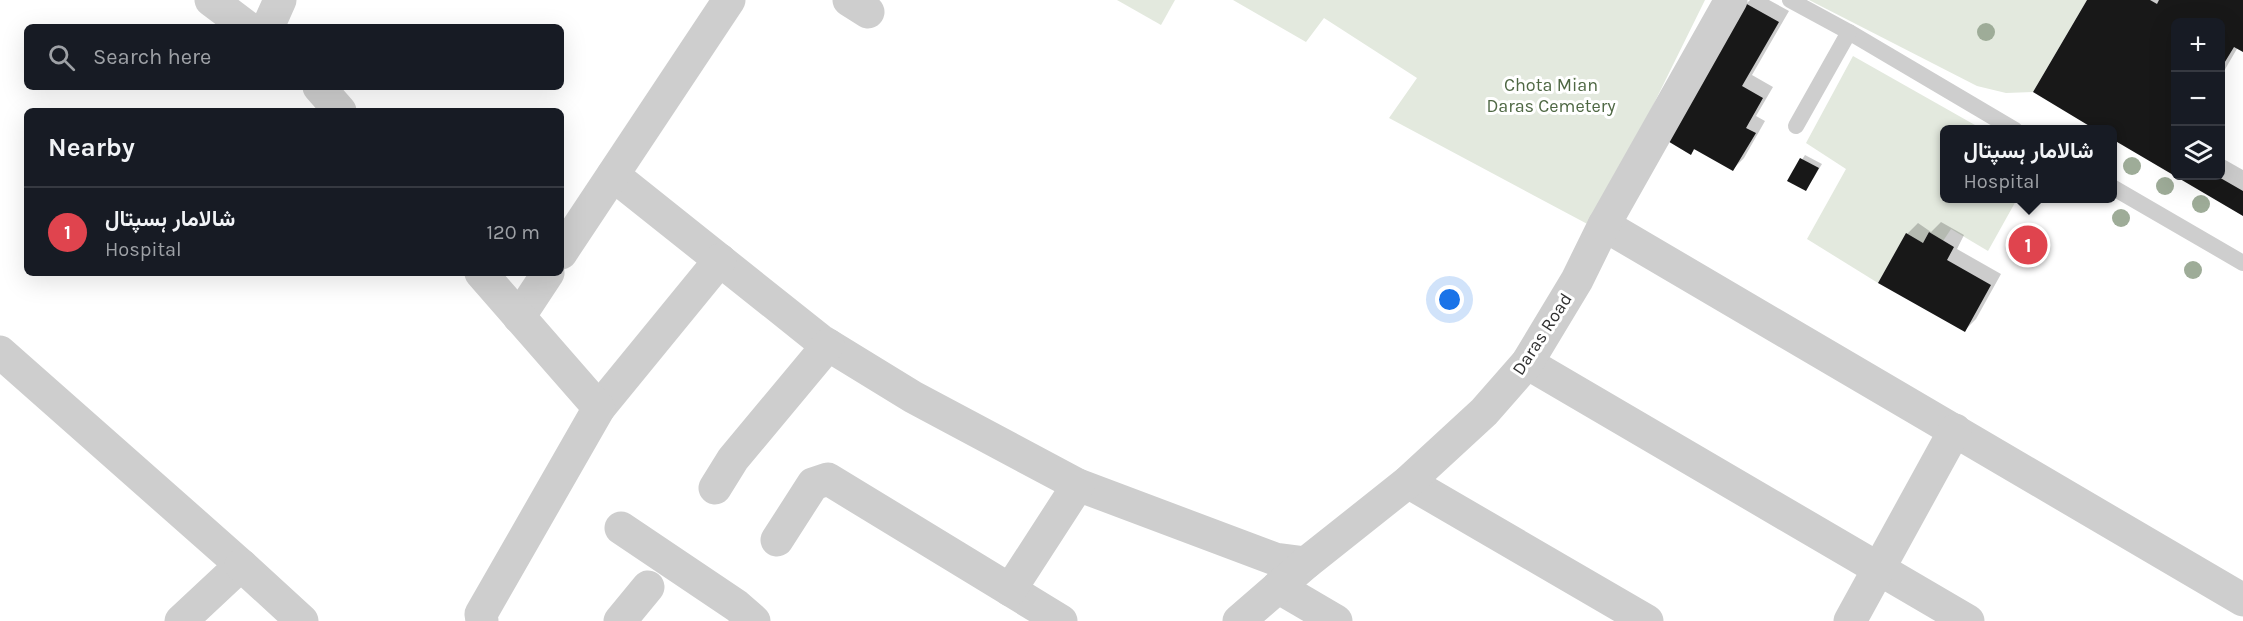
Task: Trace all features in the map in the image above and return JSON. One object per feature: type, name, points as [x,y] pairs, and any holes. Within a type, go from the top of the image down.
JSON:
[{"type":"street","points":[[211,0],[243,24]]},
{"type":"street","points":[[269,24],[280,0]]},
{"type":"street","points":[[564,248],[729,0]]},
{"type":"street","name":"Daras Road","points":[[1239,621],[1306,563],[1408,482],[1484,412],[1527,363],[1577,280],[1604,225],[1731,0]]},
{"type":"street","points":[[322,90],[337,108]]},
{"type":"street","points":[[613,175],[828,345],[913,397],[1078,484],[1275,559],[1306,563]]},
{"type":"street","points":[[1604,225],[2243,600]]},
{"type":"street","points":[[482,621],[481,615],[599,408],[720,260]]},
{"type":"street","points":[[484,276],[599,408]]},
{"type":"street","points":[[519,316],[546,276]]},
{"type":"street","points":[[715,488],[733,459],[828,345]]},
{"type":"street","points":[[0,352],[242,565],[302,621]]},
{"type":"street","points":[[1527,363],[1968,621]]},
{"type":"street","points":[[1850,621],[1954,430]]},
{"type":"street","points":[[777,540],[813,484],[828,479],[1061,621]]},
{"type":"street","points":[[1408,482],[1647,621]]},
{"type":"street","points":[[1010,590],[1078,484]]},
{"type":"street","points":[[621,528],[737,606],[754,621]]},
{"type":"street","points":[[182,621],[242,565]]},
{"type":"street","points":[[620,621],[648,587]]},
{"type":"street","points":[[1278,587],[1336,621]]},
{"type":"lane","points":[[1791,0],[2008,125]]},
{"type":"lane","points":[[1796,126],[1850,32]]},
{"type":"lane","points":[[2117,190],[2243,263]]},
{"type":"green space","points":[[1117,0],[1175,0],[1161,25]]},
{"type":"green space","name":"Chota Mian Daras Cemetery","points":[[1233,0],[1705,0],[1593,227],[1389,118],[1417,78],[1324,18],[1306,42]]},
{"type":"green space","points":[[1809,0],[2087,0],[2033,92],[2006,93],[1977,86]]},
{"type":"green space","points":[[1853,56],[1975,125],[1940,125],[1940,203],[2015,203],[1988,251],[1951,229],[1943,241],[1929,232],[1923,243],[1906,234],[1878,283],[1807,239],[1846,169],[1806,143]]},
{"type":"building","points":[[2087,0],[2150,0],[2157,4],[2159,0],[2243,0],[2243,52],[2234,47],[2225,62],[2225,18],[2171,18],[2171,174],[2117,142],[2117,125],[2088,125],[2033,92]]},
{"type":"building","points":[[1745,3],[1779,22],[1742,86],[1763,98],[1746,128],[1756,133],[1733,171],[1694,149],[1691,155],[1666,140]]},
{"type":"building","points":[[1800,158],[1819,168],[1806,191],[1787,181]]},
{"type":"building","points":[[2182,180],[2224,180],[2243,191],[2243,216]]},
{"type":"building","points":[[1929,232],[1954,247],[1947,260],[1991,285],[1965,332],[1878,283],[1906,233],[1923,243]]},
{"type":"place","name":"شالامار ہسپتال","points":[[2028,245]]}]
